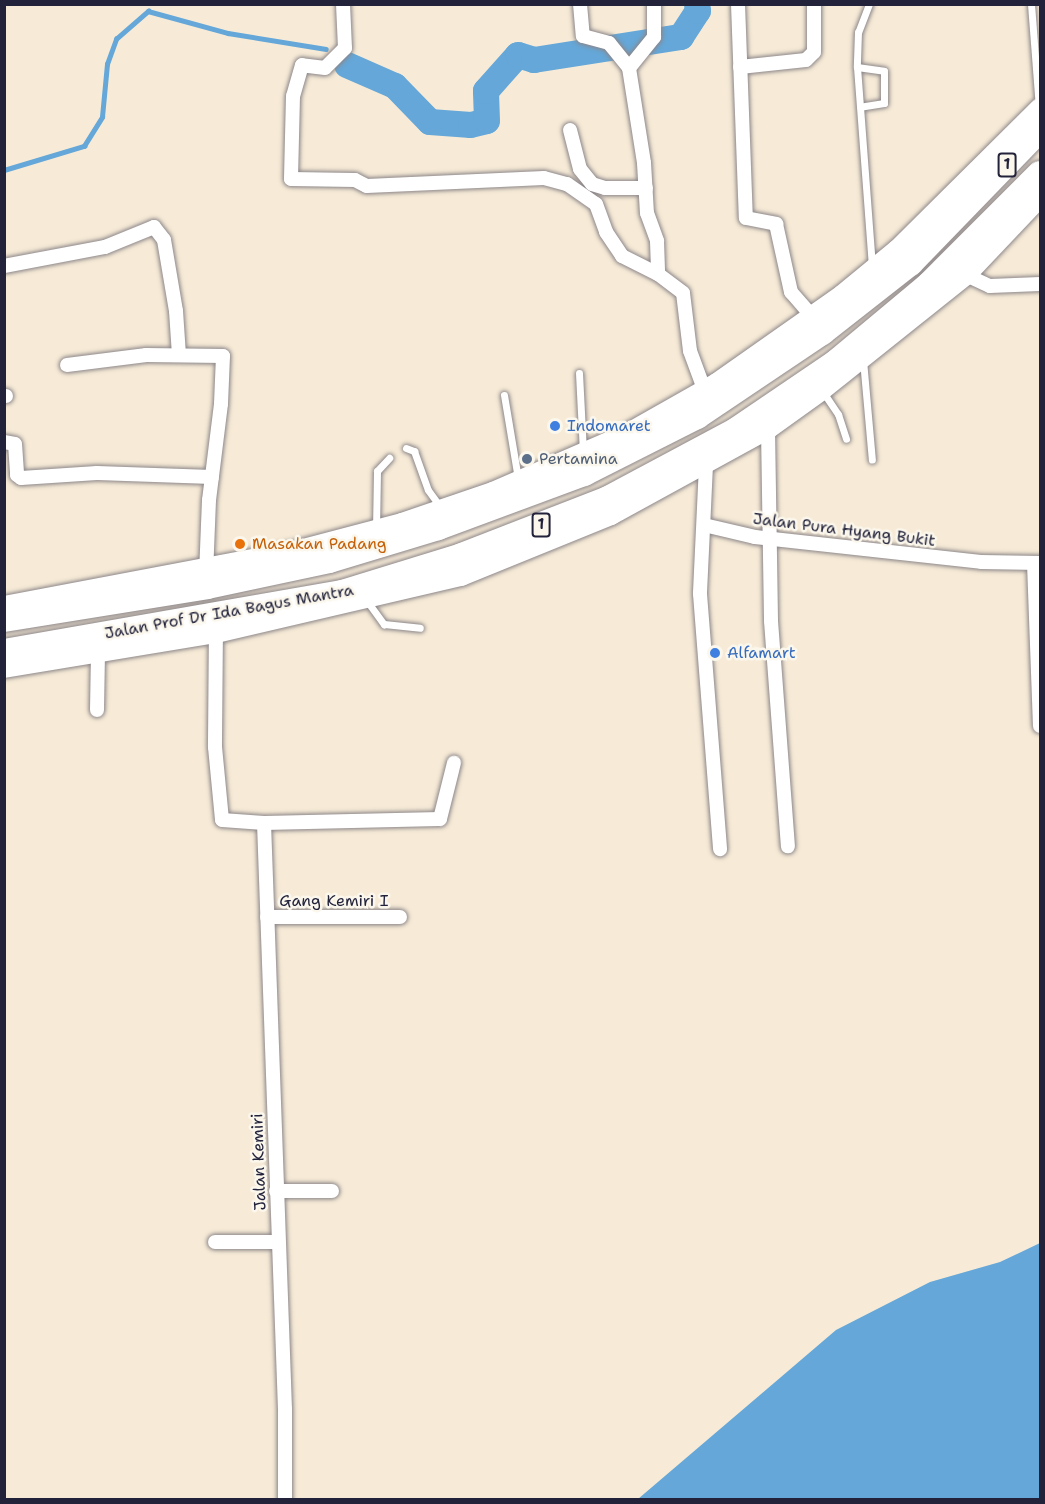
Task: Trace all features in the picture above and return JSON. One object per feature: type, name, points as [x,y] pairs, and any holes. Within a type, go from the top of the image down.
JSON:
[{"type":"highway","name":"1","points":[[973,201],[1040,116]]},
{"type":"highway","name":"1","points":[[995,220],[1041,174]]},
{"type":"highway","points":[[973,201],[995,220]]},
{"type":"highway","name":"Jalan Prof Dr Ida Bagus Mantra","points":[[4,619],[206,577],[376,538],[438,527],[584,473],[822,332],[910,263],[973,201]]},
{"type":"highway","name":"Jalan Prof Dr Ida Bagus Mantra","points":[[4,652],[216,624],[342,593],[462,556],[608,499],[738,430],[837,362],[929,285],[995,220]]},
{"type":"street","points":[[342,4],[344,50],[325,68],[302,65],[293,96],[291,179],[355,180],[367,186],[544,178],[567,184],[596,204],[606,232],[622,256],[658,274],[684,293],[690,351],[707,399]]},
{"type":"street","points":[[580,4],[583,36],[609,43],[626,64],[646,188],[647,213],[657,241],[658,274]]},
{"type":"street","points":[[626,64],[652,40],[654,4]]},
{"type":"street","points":[[738,4],[746,218],[776,224],[790,292],[812,316]]},
{"type":"street","points":[[740,67],[806,60],[814,52],[814,4]]},
{"type":"street","points":[[376,538],[519,481],[707,399],[873,270],[1040,116]]},
{"type":"street","points":[[570,130],[580,169],[592,184],[605,188],[646,188]]},
{"type":"street","points":[[4,668],[98,653],[216,624],[366,598],[462,576],[611,515],[768,429],[822,390],[966,275],[1041,197]]},
{"type":"street","points":[[4,266],[105,247],[154,227],[164,240],[179,355]]},
{"type":"street","points":[[966,275],[990,286],[1041,284]]},
{"type":"street","points":[[4,606],[206,577],[223,356],[179,355],[66,365]]},
{"type":"street","points":[[768,429],[773,652],[788,846]]},
{"type":"street","points":[[4,442],[15,444],[16,472],[21,478],[97,473],[212,477]]},
{"type":"street","points":[[706,465],[700,594],[720,849]]},
{"type":"street","name":"Jalan Pura Hyang Bukit","points":[[704,525],[772,538],[981,562],[1037,563]]},
{"type":"street","points":[[1037,563],[1041,726]]},
{"type":"street","points":[[216,624],[215,747],[222,820],[264,823],[440,819],[454,763]]},
{"type":"street","points":[[97,710],[98,653]]},
{"type":"street","name":"Jalan Kemiri","points":[[264,823],[285,1409],[285,1500]]},
{"type":"street","name":"Gang Kemiri I","points":[[267,917],[400,917]]},
{"type":"street","points":[[276,1191],[332,1191]]},
{"type":"street","points":[[215,1242],[278,1242]]},
{"type":"lane","points":[[869,4],[863,11],[858,32],[857,67],[873,270]]},
{"type":"lane","points":[[1031,4],[1040,116]]},
{"type":"lane","points":[[857,67],[884,71],[884,103],[860,107]]},
{"type":"lane","points":[[863,357],[872,460]]},
{"type":"lane","points":[[579,373],[583,453]]},
{"type":"lane","points":[[822,390],[838,414],[846,439]]},
{"type":"lane","points":[[504,395],[519,481]]},
{"type":"lane","points":[[406,448],[414,451],[428,490],[442,510]]},
{"type":"lane","points":[[376,538],[377,471],[389,458]]},
{"type":"lane","points":[[366,598],[384,624],[420,628]]},
{"type":"water","points":[[1040,1243],[1040,1499],[638,1499],[836,1330],[930,1282],[1000,1262]]},
{"type":"waterway","points":[[347,65],[395,86],[430,122],[471,125],[487,121],[486,91],[518,55],[534,60],[681,37],[698,11],[697,4]]},
{"type":"waterway","points":[[4,170],[84,146],[102,117],[107,64],[116,39],[148,11],[228,33],[326,49]]},
{"type":"place","name":"Indomaret","points":[[555,426]]},
{"type":"place","name":"Pertamina","points":[[527,459]]},
{"type":"place","name":"Masakan Padang","points":[[240,544]]},
{"type":"place","name":"Alfamart","points":[[715,653]]}]
